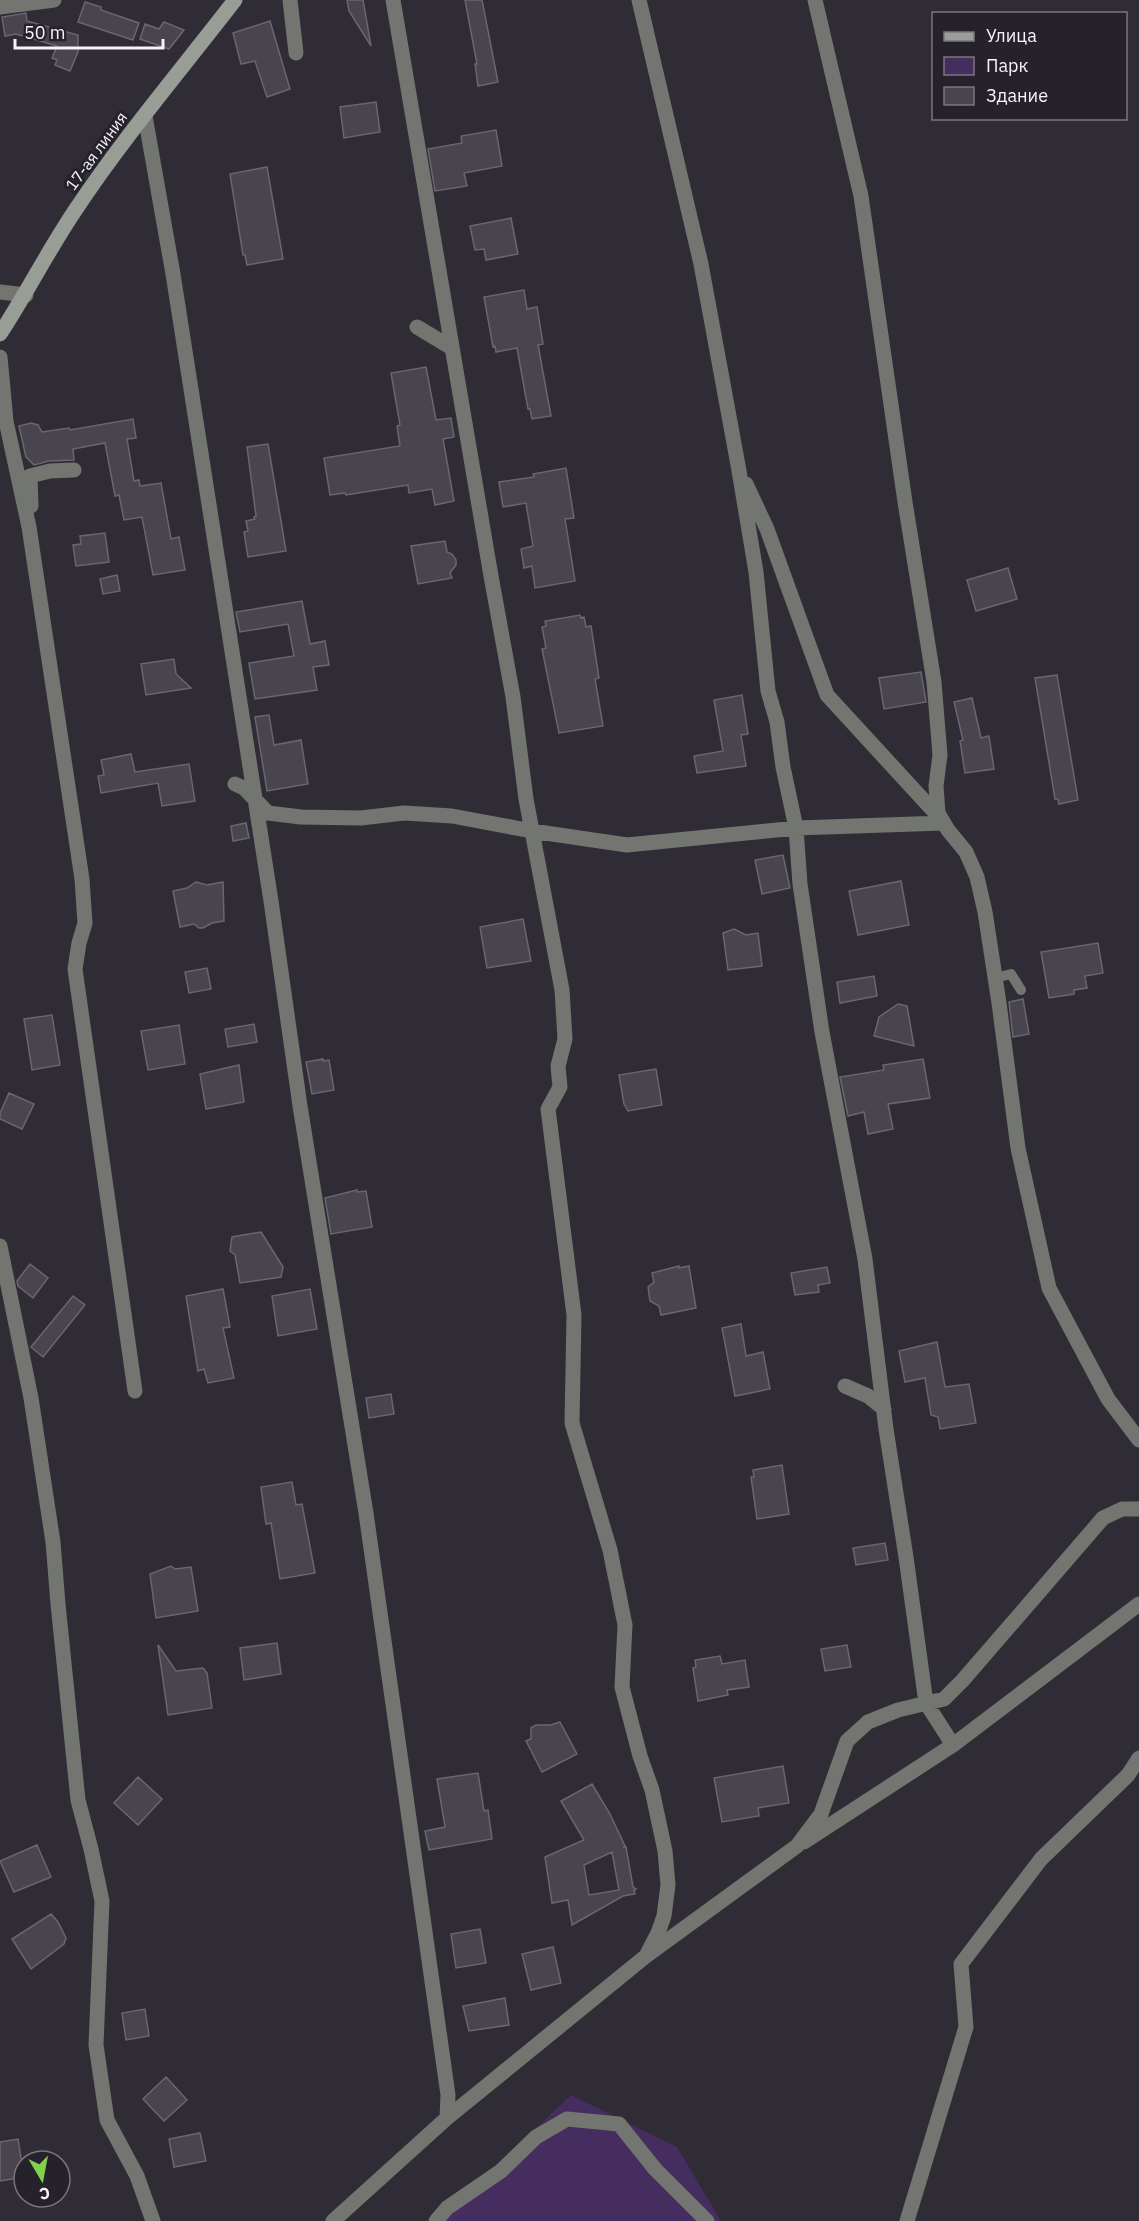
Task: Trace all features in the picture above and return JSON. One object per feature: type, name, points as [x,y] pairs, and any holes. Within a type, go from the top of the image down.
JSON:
[{"type":"street","points":[[0,7],[54,0]]},
{"type":"street","name":"17-ая линия","points":[[0,334],[26,295],[73,214],[145,116],[236,0]]},
{"type":"street","points":[[290,0],[296,53]]},
{"type":"street","points":[[393,0],[513,697],[526,799],[562,990],[565,1039],[558,1066],[560,1087],[548,1109],[574,1315],[573,1423],[610,1550],[625,1625],[622,1688],[626,1708],[652,1790],[665,1851],[668,1885],[664,1916],[646,1956]]},
{"type":"street","points":[[639,0],[701,264],[738,465],[756,572],[768,691],[777,722],[783,767],[796,828],[800,884],[820,1022],[865,1259],[926,1703],[953,1745]]},
{"type":"street","points":[[815,0],[861,196],[905,502],[934,682],[940,755],[936,786],[938,813],[944,823]]},
{"type":"street","points":[[145,116],[173,274],[298,1097],[366,1512],[448,2094],[447,2118]]},
{"type":"street","points":[[0,292],[26,295]]},
{"type":"street","points":[[417,327],[452,348]]},
{"type":"street","points":[[0,357],[6,421],[29,527],[82,879],[85,923],[75,969],[135,1391]]},
{"type":"street","points":[[738,465],[767,529],[827,695],[944,823],[966,852],[977,877],[995,978],[1018,1148],[1049,1288],[1108,1399],[1139,1440]]},
{"type":"street","points":[[29,527],[32,502],[30,476],[50,471],[74,470]]},
{"type":"street","points":[[235,784],[244,788],[268,813],[301,817],[361,818],[414,814],[452,816],[627,845],[796,828],[944,823]]},
{"type":"street","points":[[0,1245],[31,1398],[53,1542],[57,1604],[78,1800],[92,1849],[102,1901],[96,2045],[107,2120],[137,2176],[153,2221]]},
{"type":"street","points":[[845,1386],[868,1396],[884,1410]]},
{"type":"street","points":[[797,1846],[821,1814],[847,1741],[868,1722],[898,1710],[944,1699],[1103,1518],[1122,1509],[1139,1509]]},
{"type":"street","points":[[333,2221],[447,2118],[646,1956],[797,1846],[953,1745],[1139,1604]]},
{"type":"street","points":[[907,2221],[966,2027],[961,1964],[1041,1859],[1128,1775],[1139,1758]]},
{"type":"street","points":[[436,2221],[447,2208],[501,2171],[536,2137],[567,2119],[619,2124],[655,2169],[708,2221]]},
{"type":"lane","points":[[995,978],[1011,975],[1015,977],[1021,990]]},
{"type":"green space","points":[[571,2095],[677,2147],[721,2221],[439,2221]]},
{"type":"building","points":[[347,0],[363,0],[371,46],[349,11]]},
{"type":"building","points":[[465,0],[482,0],[498,82],[478,86],[475,64],[477,64]]},
{"type":"building","points":[[85,2],[139,23],[133,40],[78,22]]},
{"type":"building","points":[[26,13],[27,21],[78,35],[78,52],[70,71],[55,65],[57,60],[52,58],[57,46],[16,34],[5,36],[2,17]]},
{"type":"building","points":[[270,21],[290,89],[267,97],[255,61],[241,64],[233,33]]},
{"type":"building","points":[[164,22],[184,30],[169,49],[140,39],[145,24],[159,29]]},
{"type":"building","points":[[376,102],[380,132],[344,138],[340,107]]},
{"type":"building","points":[[496,130],[502,166],[464,173],[467,186],[435,191],[428,149],[462,143],[461,136]]},
{"type":"building","points":[[267,167],[283,259],[247,265],[245,255],[243,255],[230,174]]},
{"type":"building","points":[[511,218],[518,254],[486,260],[484,249],[475,250],[470,226]]},
{"type":"building","points":[[524,290],[527,309],[537,307],[543,344],[538,345],[551,416],[532,419],[530,409],[528,409],[517,348],[496,352],[495,346],[493,347],[484,297]]},
{"type":"building","points":[[426,367],[436,420],[451,418],[454,437],[443,439],[454,501],[435,505],[432,489],[409,493],[408,485],[346,495],[345,493],[330,495],[324,458],[400,446],[397,426],[400,425],[391,373]]},
{"type":"building","points":[[133,419],[136,438],[127,439],[134,481],[139,480],[140,486],[161,483],[171,539],[179,537],[185,570],[153,575],[142,517],[124,520],[119,495],[115,496],[105,443],[73,449],[74,460],[49,461],[34,465],[26,457],[19,426],[31,423],[38,425],[42,432],[69,428],[70,430]]},
{"type":"building","points":[[268,444],[286,551],[248,557],[244,532],[248,531],[246,521],[255,519],[256,516],[247,447]]},
{"type":"building","points":[[566,468],[574,518],[565,519],[575,581],[535,588],[532,566],[524,568],[521,549],[533,546],[526,503],[503,507],[499,482],[534,477],[533,474]]},
{"type":"building","points":[[105,533],[109,562],[76,566],[73,545],[81,544],[80,536]]},
{"type":"building","points":[[445,541],[447,552],[452,554],[456,560],[456,565],[450,573],[452,578],[418,584],[411,546]]},
{"type":"building","points":[[1008,568],[1017,599],[976,611],[967,580]]},
{"type":"building","points":[[117,575],[120,591],[103,594],[100,579]]},
{"type":"building","points":[[302,601],[310,644],[325,641],[329,665],[313,667],[317,690],[255,699],[249,663],[294,656],[288,624],[240,632],[236,612]]},
{"type":"building","points":[[580,615],[581,618],[584,617],[586,627],[591,626],[599,678],[595,679],[603,726],[559,733],[542,649],[546,648],[542,627],[546,626],[545,621]]},
{"type":"building","points":[[174,659],[176,674],[191,688],[146,695],[141,664]]},
{"type":"building","points":[[921,672],[926,702],[884,709],[879,678]]},
{"type":"building","points":[[1057,675],[1078,800],[1059,804],[1058,799],[1055,799],[1035,678]]},
{"type":"building","points":[[742,695],[748,734],[741,735],[746,766],[697,773],[694,756],[723,751],[714,700]]},
{"type":"building","points":[[972,698],[981,738],[989,736],[994,769],[965,773],[960,741],[963,740],[954,702]]},
{"type":"building","points":[[269,715],[274,745],[301,740],[308,784],[267,791],[255,717]]},
{"type":"building","points":[[131,754],[135,772],[189,764],[195,801],[162,806],[158,783],[101,793],[98,776],[104,775],[101,760]]},
{"type":"building","points":[[246,823],[249,838],[233,841],[231,826]]},
{"type":"building","points":[[783,855],[790,888],[762,894],[755,860]]},
{"type":"building","points":[[901,881],[909,925],[858,935],[849,891]]},
{"type":"building","points":[[196,882],[207,885],[223,882],[224,921],[212,923],[203,928],[194,924],[180,927],[173,891],[187,888]]},
{"type":"building","points":[[523,919],[531,961],[487,968],[480,927]]},
{"type":"building","points":[[734,929],[746,935],[758,933],[762,966],[728,970],[723,933]]},
{"type":"building","points":[[1098,943],[1103,973],[1085,976],[1087,988],[1074,990],[1074,994],[1049,998],[1041,952]]},
{"type":"building","points":[[207,968],[211,989],[189,993],[185,972]]},
{"type":"building","points":[[874,976],[877,996],[840,1003],[837,982]]},
{"type":"building","points":[[1023,999],[1029,1034],[1013,1037],[1009,1002]]},
{"type":"building","points":[[898,1004],[907,1006],[914,1046],[874,1036],[879,1017]]},
{"type":"building","points":[[52,1015],[60,1065],[32,1070],[24,1019]]},
{"type":"building","points":[[254,1024],[257,1042],[228,1047],[225,1029]]},
{"type":"building","points":[[179,1025],[185,1064],[148,1070],[141,1031]]},
{"type":"building","points":[[323,1059],[323,1061],[329,1060],[334,1090],[312,1094],[306,1062]]},
{"type":"building","points":[[923,1059],[930,1098],[888,1104],[893,1129],[868,1134],[864,1112],[848,1116],[840,1077],[884,1070],[883,1065]]},
{"type":"building","points":[[239,1065],[244,1102],[206,1109],[200,1074]]},
{"type":"building","points":[[656,1069],[662,1105],[628,1111],[624,1104],[619,1075]]},
{"type":"building","points":[[9,1093],[34,1104],[22,1129],[0,1119],[0,1113]]},
{"type":"building","points":[[357,1190],[357,1192],[366,1191],[372,1227],[331,1234],[325,1198]]},
{"type":"building","points":[[261,1232],[283,1267],[281,1277],[240,1283],[235,1255],[230,1251],[232,1237]]},
{"type":"building","points":[[30,1264],[48,1278],[33,1298],[18,1286],[17,1281]]},
{"type":"building","points":[[679,1266],[679,1268],[689,1266],[696,1308],[661,1315],[659,1306],[650,1301],[648,1287],[654,1282],[652,1273]]},
{"type":"building","points":[[827,1267],[830,1283],[818,1285],[819,1292],[795,1295],[791,1273]]},
{"type":"building","points":[[223,1289],[230,1327],[223,1328],[234,1378],[208,1383],[204,1369],[198,1371],[186,1296]]},
{"type":"building","points":[[310,1289],[317,1329],[278,1336],[272,1296]]},
{"type":"building","points":[[73,1296],[85,1305],[43,1357],[31,1347]]},
{"type":"building","points":[[741,1324],[746,1356],[763,1352],[770,1389],[735,1396],[722,1328]]},
{"type":"building","points":[[937,1342],[945,1387],[969,1384],[976,1423],[940,1429],[938,1417],[931,1415],[925,1378],[905,1382],[899,1351]]},
{"type":"building","points":[[391,1394],[394,1414],[369,1418],[366,1398]]},
{"type":"building","points":[[782,1465],[789,1514],[757,1519],[751,1477],[754,1477],[753,1470]]},
{"type":"building","points":[[292,1482],[296,1505],[302,1504],[315,1573],[280,1579],[271,1523],[266,1524],[261,1487]]},
{"type":"building","points":[[885,1543],[888,1560],[856,1565],[853,1548]]},
{"type":"building","points":[[171,1566],[175,1569],[191,1567],[198,1611],[156,1618],[150,1574]]},
{"type":"building","points":[[277,1643],[281,1674],[244,1680],[240,1648]]},
{"type":"building","points":[[158,1645],[176,1671],[203,1668],[207,1673],[212,1708],[168,1715]]},
{"type":"building","points":[[847,1645],[851,1667],[825,1671],[821,1649]]},
{"type":"building","points":[[720,1656],[722,1664],[745,1660],[749,1687],[727,1690],[728,1695],[698,1701],[693,1668],[696,1667],[695,1660]]},
{"type":"building","points":[[560,1722],[577,1754],[542,1772],[526,1741],[531,1739],[531,1728],[536,1725],[551,1725]]},
{"type":"building","points":[[783,1766],[789,1803],[758,1808],[759,1816],[722,1822],[714,1778]]},
{"type":"building","points":[[478,1773],[484,1811],[488,1810],[492,1839],[429,1850],[425,1831],[445,1827],[437,1779]]},
{"type":"building","points":[[138,1777],[162,1799],[138,1825],[114,1803]]},
{"type":"building","points":[[592,1784],[610,1814],[625,1846],[623,1847],[626,1847],[633,1887],[636,1889],[635,1894],[623,1896],[572,1925],[568,1900],[552,1903],[545,1857],[584,1840],[561,1801]],"holes":[[[612,1852],[619,1890],[589,1895],[584,1865]]]},
{"type":"building","points":[[37,1845],[51,1877],[14,1892],[0,1861]]},
{"type":"building","points":[[51,1914],[66,1938],[64,1944],[31,1969],[12,1939]]},
{"type":"building","points":[[480,1929],[486,1963],[456,1968],[451,1934]]},
{"type":"building","points":[[553,1947],[561,1983],[531,1990],[522,1954]]},
{"type":"building","points":[[505,1998],[509,2025],[469,2031],[463,2006]]},
{"type":"building","points":[[145,2009],[149,2036],[126,2040],[122,2013]]},
{"type":"building","points":[[166,2077],[187,2100],[164,2121],[143,2099]]},
{"type":"building","points":[[200,2133],[206,2161],[174,2167],[169,2139]]},
{"type":"building","points":[[18,2139],[20,2149],[12,2149],[12,2179],[0,2181],[0,2142]]}]
